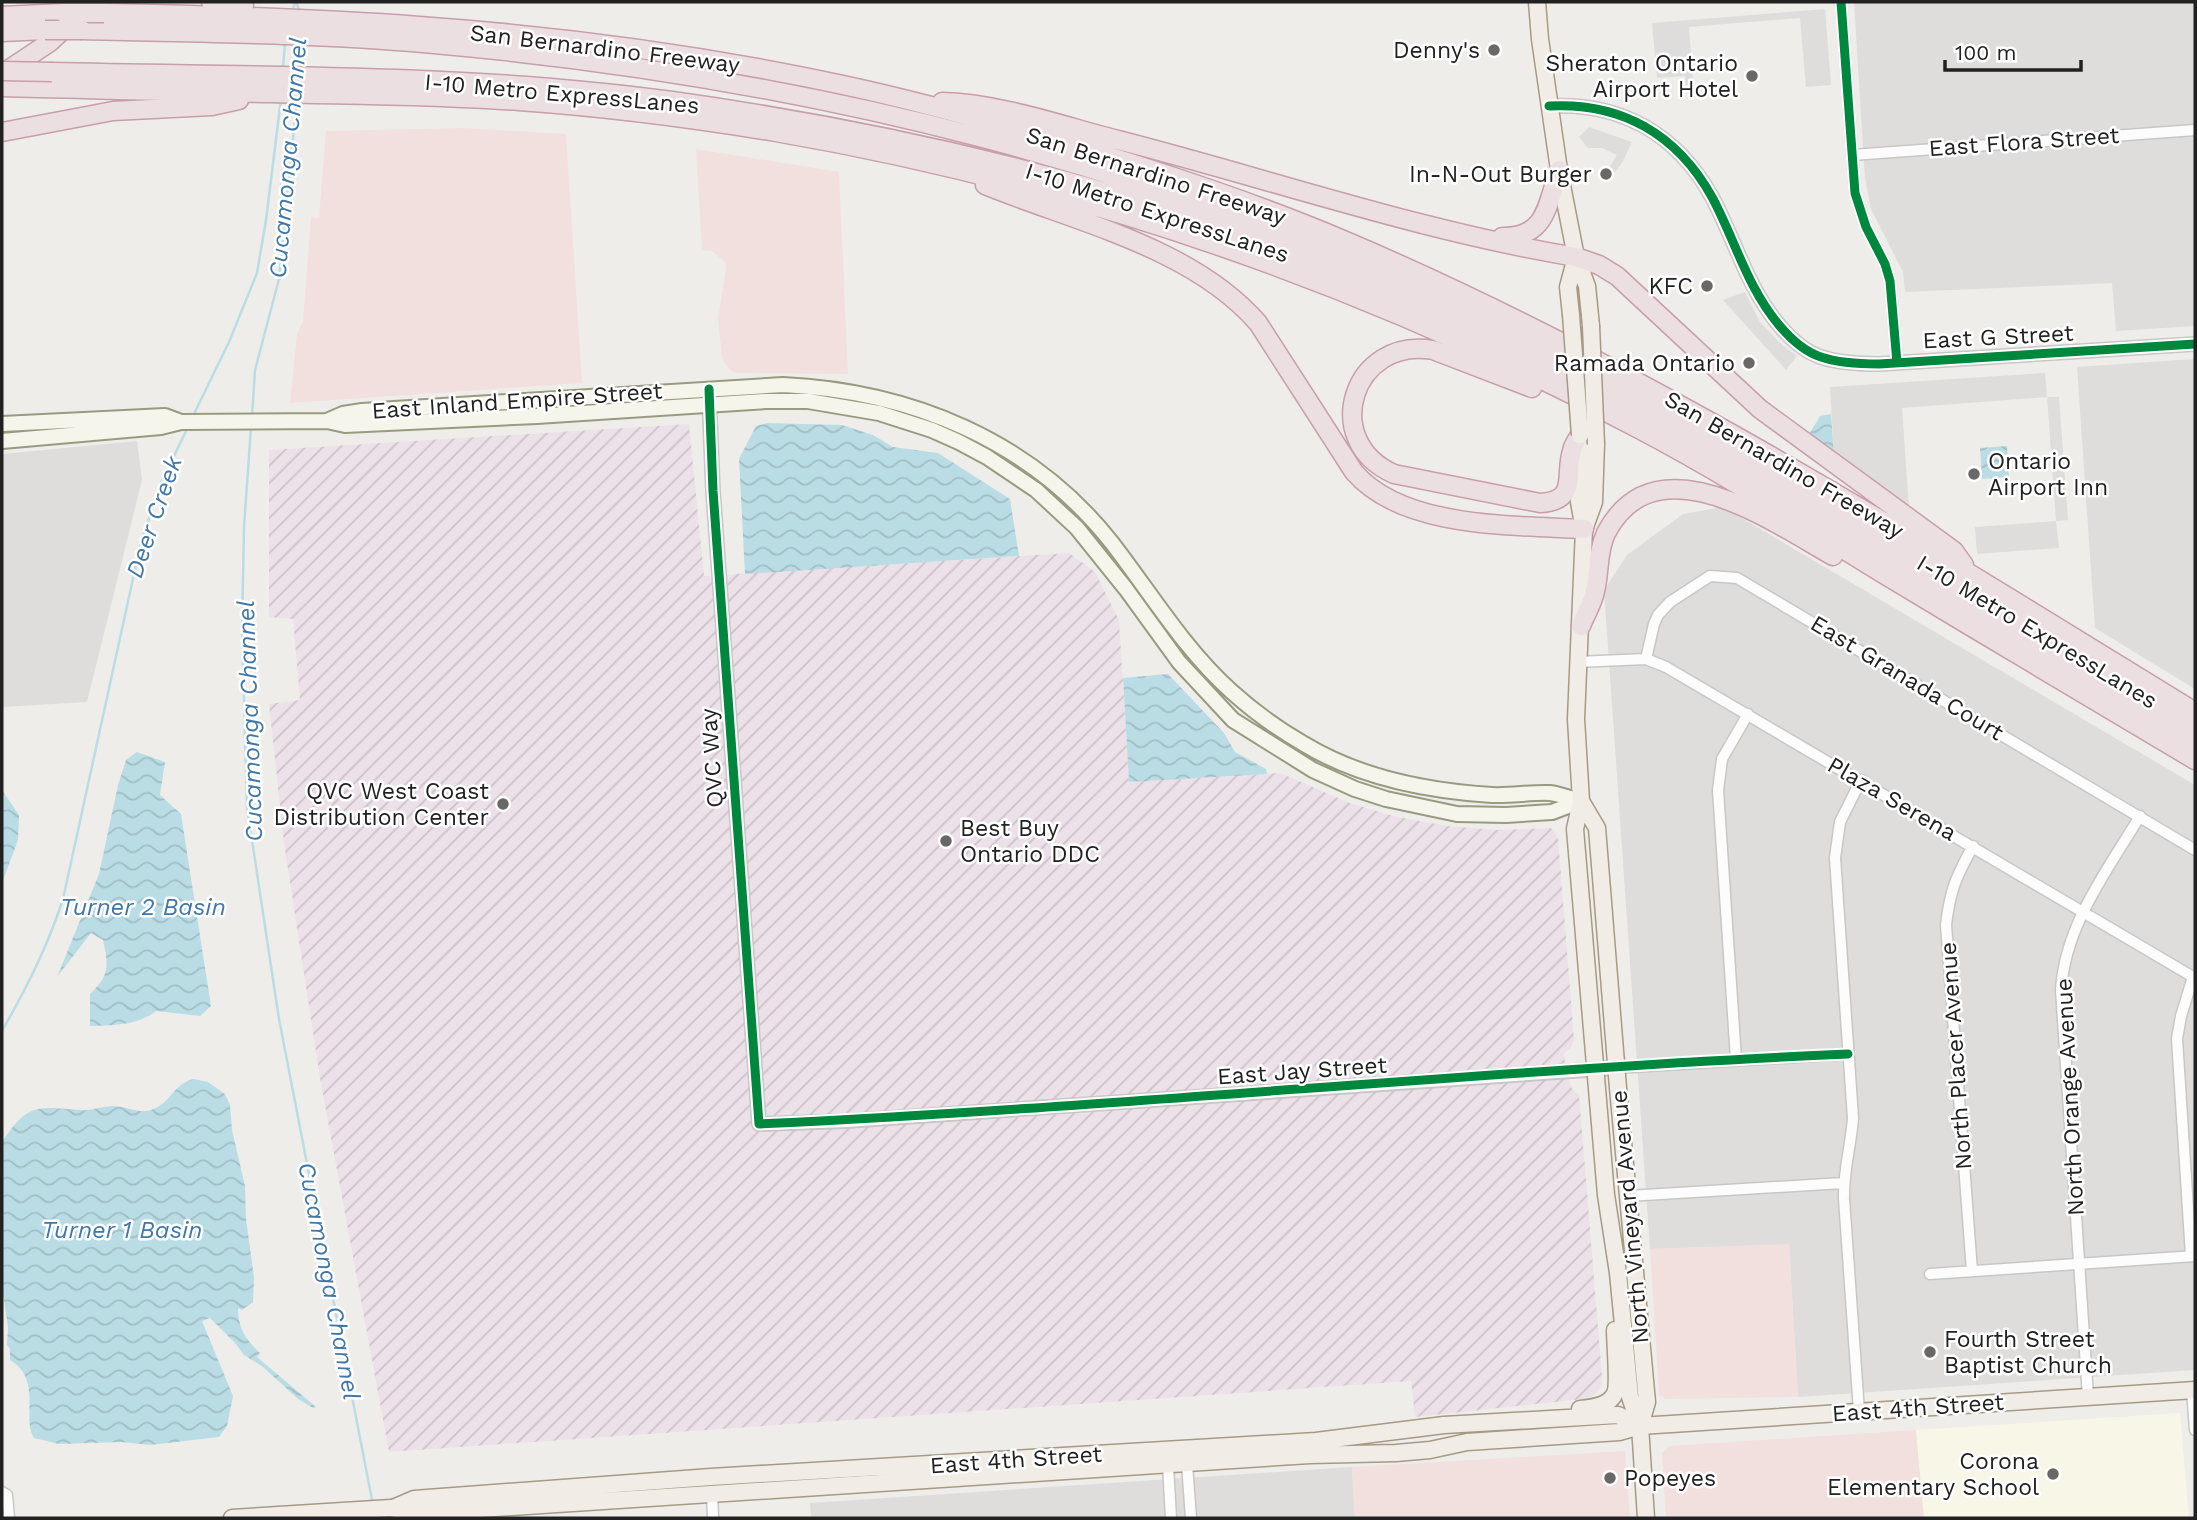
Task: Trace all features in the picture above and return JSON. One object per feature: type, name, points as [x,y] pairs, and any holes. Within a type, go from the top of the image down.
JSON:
[{"type":"highway","points":[[211,2],[275,19]]},
{"type":"highway","points":[[2,73],[98,7]]},
{"type":"highway","name":"San Bernardino Freeway","points":[[2,16],[64,13],[98,7],[431,27],[665,54],[791,75],[911,101],[1086,149],[1182,180],[1343,240],[1426,276],[1613,368],[1745,439],[1970,573],[2195,712]]},
{"type":"highway","points":[[2,32],[275,19]]},
{"type":"highway","name":"I-10 Metro ExpressLanes","points":[[314,21],[420,42],[556,56],[687,74],[793,93],[940,125],[1021,147],[1118,176],[1253,222],[1433,297],[1651,402],[2195,727]]},
{"type":"highway","points":[[2,73],[52,72],[270,85]]},
{"type":"highway","name":"I-10 Metro ExpressLanes","points":[[311,86],[462,83],[574,90],[767,115],[889,137],[983,159],[1198,221],[1313,264],[1429,312],[1656,421],[1769,486],[2195,743]]},
{"type":"highway","points":[[2,132],[90,115],[212,106],[270,85]]},
{"type":"highway","name":"San Bernardino Freeway","points":[[2,87],[311,86],[586,107],[774,132],[994,178],[1085,203],[1237,251],[1434,330],[1609,414],[1697,461],[2195,760]]},
{"type":"highway","points":[[911,101],[964,102],[1478,236],[1576,257],[1600,265],[1616,276],[1760,409],[1955,551],[1970,573]]},
{"type":"highway","points":[[937,165],[1147,247],[1213,281],[1258,323],[1354,472],[1391,502],[1413,510],[1457,518],[1584,529]]},
{"type":"highway","points":[[1478,236],[1517,237],[1536,227],[1542,220],[1559,170]]},
{"type":"highway","points":[[1588,439],[1571,452],[1569,483],[1564,493],[1550,502],[1528,502],[1401,476],[1381,468],[1368,457],[1357,439],[1352,405],[1360,381],[1374,365],[1395,353],[1420,349],[1433,351],[1609,414]]},
{"type":"highway","points":[[1580,626],[1595,592],[1600,548],[1609,528],[1633,503],[1649,494],[1676,489],[1700,490],[1732,502],[1883,586],[1933,604]]},
{"type":"main road","name":"North Vineyard Avenue","points":[[1537,2],[1559,170],[1576,257],[1587,286],[1591,326],[1588,439]]},
{"type":"main road","name":"North Vineyard Avenue","points":[[1576,257],[1568,287],[1594,502],[1584,529],[1576,719],[1581,802],[1575,829],[1606,1195],[1622,1308],[1630,1397],[1640,1426],[1646,1518]]},
{"type":"main road","name":"East Inland Empire Street","points":[[327,421],[343,414],[362,411],[783,385],[824,387],[900,402],[955,421],[1010,451],[1052,483],[1110,541],[1193,651],[1230,691],[1270,723],[1306,746],[1375,775],[1424,788],[1497,795],[1552,793],[1581,802]]},
{"type":"main road","name":"East Inland Empire Street","points":[[181,422],[327,421],[345,425],[808,401],[879,413],[932,430],[987,457],[1036,490],[1077,528],[1179,662],[1233,720],[1313,770],[1354,789],[1402,804],[1457,814],[1552,813],[1581,802]]},
{"type":"main road","points":[[2,424],[165,416],[181,422]]},
{"type":"main road","points":[[2,441],[161,428],[181,422]]},
{"type":"main road","name":"North Vineyard Avenue","points":[[1581,802],[1597,828],[1647,1402],[1640,1426]]},
{"type":"main road","points":[[1606,1195],[1618,1212],[1626,1269],[1629,1277],[1636,1283]]},
{"type":"main road","points":[[1457,1424],[1476,1416],[1595,1408],[1609,1401],[1616,1392],[1615,1324],[1622,1308]]},
{"type":"main road","name":"East 4th Street","points":[[232,1518],[391,1508],[414,1499],[533,1505],[1430,1450],[1467,1442],[1619,1432],[1640,1426],[2194,1390]]},
{"type":"main road","name":"East 4th Street","points":[[533,1505],[711,1477],[1316,1441],[1457,1424],[1618,1415],[1640,1426]]},
{"type":"street","points":[[1841,2],[1855,193],[1859,211],[1885,264],[1890,281],[1897,363]]},
{"type":"street","name":"East G Street","points":[[1549,106],[1586,106],[1606,110],[1631,118],[1659,135],[1686,162],[1711,196],[1762,305],[1788,335],[1820,357],[1861,364],[1897,363],[2195,344]]},
{"type":"street","name":"East Flora Street","points":[[1852,155],[2195,130]]},
{"type":"street","name":"QVC Way","points":[[709,388],[713,491],[759,1124]]},
{"type":"street","name":"East Granada Court","points":[[1646,659],[1654,624],[1670,602],[1710,576],[1737,578],[2195,850]]},
{"type":"street","name":"Plaza Serena","points":[[1577,662],[1646,659],[1666,667],[2194,978]]},
{"type":"street","points":[[1737,1059],[1718,790],[1722,760],[1748,714]]},
{"type":"street","points":[[1859,1411],[1843,1183],[1852,1131],[1835,858],[1840,822],[1861,780]]},
{"type":"street","name":"North Orange Avenue","points":[[2088,1397],[2061,990],[2066,956],[2083,911],[2140,816]]},
{"type":"street","name":"North Placer Avenue","points":[[1972,1271],[1946,925],[1954,879],[1973,846]]},
{"type":"street","points":[[1930,1274],[2193,1256],[2176,1039],[2194,978]]},
{"type":"street","name":"East Jay Street","points":[[759,1124],[913,1116],[1737,1059],[1848,1055]]},
{"type":"street","points":[[1628,1196],[1843,1183]]},
{"type":"street","points":[[2194,1390],[2195,1430]]},
{"type":"street","points":[[1187,1464],[1191,1518]]},
{"type":"street","points":[[1168,1465],[1171,1518]]},
{"type":"street","points":[[711,1477],[713,1518]]},
{"type":"street","points":[[2,1492],[6,1495],[9,1518]]},
{"type":"shaded area","points":[[1854,2],[2195,2],[2195,326],[2116,331],[2112,283],[1905,292],[1903,272],[1871,209],[1865,179]]},
{"type":"shaded area","points":[[1825,9],[1831,85],[1806,87],[1800,18],[1689,27],[1694,94],[1687,94],[1685,76],[1657,78],[1652,23]]},
{"type":"shaded area","points":[[1589,127],[1632,142],[1615,172],[1609,168],[1617,155],[1602,148],[1588,148],[1579,137]]},
{"type":"shaded area","points":[[464,128],[566,134],[582,383],[290,403],[297,334],[303,321],[311,217],[319,218],[326,131]]},
{"type":"shaded area","points":[[696,149],[839,172],[848,374],[734,373],[728,368],[722,358],[718,319],[725,262],[712,251],[702,250]]},
{"type":"shaded area","points":[[1745,292],[1760,322],[1797,356],[1786,370],[1723,300]]},
{"type":"shaded area","points":[[2195,359],[2195,689],[2095,628],[2077,367]]},
{"type":"shaded area","points":[[2045,373],[2047,397],[1902,408],[1909,508],[1834,455],[1830,387]]},
{"type":"shaded area","points":[[2047,397],[2059,397],[2068,520],[2056,521]]},
{"type":"shaded area","points":[[689,424],[704,576],[1069,553],[1095,572],[1119,620],[1129,782],[1280,773],[1350,803],[1393,816],[1447,826],[1497,830],[1551,828],[1558,838],[1574,1039],[1571,1048],[1563,1054],[1572,1089],[1579,1095],[1602,1376],[1602,1385],[1597,1392],[1583,1399],[1415,1417],[1411,1381],[389,1452],[320,1078],[284,843],[269,704],[300,700],[293,619],[269,617],[269,450]]},
{"type":"shaded area","points":[[137,441],[142,480],[87,702],[2,707],[2,454]]},
{"type":"shaded area","points":[[1723,507],[2195,785],[2195,1370],[1798,1397],[1789,1245],[1650,1249],[1604,590],[1627,555],[1683,514]]},
{"type":"shaded area","points":[[2056,521],[2059,548],[1977,554],[1975,527]]},
{"type":"shaded area","points":[[1789,1244],[1798,1397],[1665,1399],[1659,1395],[1650,1249]]},
{"type":"shaded area","name":"Corona Elementary School","points":[[2180,1413],[2189,1518],[1924,1518],[1916,1430]]},
{"type":"shaded area","points":[[1916,1430],[1924,1518],[1666,1518],[1662,1453],[1669,1446]]},
{"type":"shaded area","points":[[1625,1451],[1630,1518],[1355,1518],[1352,1467]]},
{"type":"shaded area","points":[[1352,1467],[1355,1518],[811,1518],[810,1503]]},
{"type":"water","points":[[1831,414],[1834,455],[1810,433],[1820,416]]},
{"type":"water","points":[[768,423],[842,425],[873,435],[893,447],[938,453],[1010,499],[1019,556],[745,574],[739,459],[756,426]]},
{"type":"water","points":[[2007,446],[2009,477],[1982,479],[1980,448]]},
{"type":"water","points":[[1168,674],[1224,733],[1235,752],[1266,769],[1267,774],[1129,782],[1123,678]]},
{"type":"water","name":"Turner 2 Basin","points":[[137,752],[165,762],[160,795],[181,814],[211,1006],[200,1016],[156,1011],[133,1022],[90,1026],[90,994],[101,982],[106,970],[103,940],[91,933],[57,977],[99,874],[126,760]]},
{"type":"water","points":[[2,790],[19,815],[18,840],[2,883]]},
{"type":"water","name":"Turner 1 Basin","points":[[194,1079],[208,1082],[225,1094],[230,1105],[232,1130],[245,1186],[246,1219],[254,1277],[253,1302],[242,1310],[238,1308],[241,1327],[246,1338],[260,1353],[257,1357],[316,1407],[313,1408],[298,1399],[263,1367],[244,1355],[210,1318],[202,1321],[233,1396],[227,1426],[219,1437],[150,1445],[122,1442],[59,1444],[34,1438],[29,1420],[29,1388],[20,1368],[10,1360],[10,1349],[7,1345],[8,1327],[2,1287],[2,1142],[19,1120],[35,1110],[85,1110],[113,1106],[146,1111],[158,1107],[181,1085]]},
{"type":"waterway","name":"Deer Creek","points":[[292,13],[295,2]]},
{"type":"waterway","name":"Cucamonga Channel","points":[[297,2],[299,12]]},
{"type":"waterway","name":"Deer Creek","points":[[283,68],[285,43]]},
{"type":"waterway","name":"Cucamonga Channel","points":[[300,68],[301,43]]},
{"type":"waterway","name":"Deer Creek","points":[[193,416],[229,342],[257,273],[281,99]]},
{"type":"waterway","name":"Cucamonga Channel","points":[[252,417],[255,370],[279,279],[297,99]]},
{"type":"waterway","name":"Cucamonga Channel","points":[[251,427],[244,527],[242,630],[247,807],[279,1019],[373,1505]]},
{"type":"waterway","name":"Deer Creek","points":[[2,1031],[36,967],[63,899],[141,542],[160,485],[187,429]]},
{"type":"cycle path","points":[[1841,2],[1855,193],[1866,227],[1885,264],[1890,281],[1897,363]]},
{"type":"cycle path","points":[[1549,106],[1575,106],[1623,116],[1664,139],[1698,175],[1712,197],[1750,279],[1768,310],[1792,339],[1821,357],[1843,362],[1879,364],[2195,344]]},
{"type":"cycle path","points":[[709,389],[713,491],[759,1124],[1031,1108],[1576,1069],[1848,1054]]},
{"type":"place","name":"Denny's","points":[[1494,50]]},
{"type":"place","name":"Sheraton Ontario Airport Hotel","points":[[1752,76]]},
{"type":"place","name":"In-N-Out Burger","points":[[1606,174]]},
{"type":"place","name":"KFC","points":[[1707,286]]},
{"type":"place","name":"Ramada Ontario","points":[[1749,363]]},
{"type":"place","name":"Ontario Airport Inn","points":[[1974,474]]},
{"type":"place","name":"QVC West Coast Distribution Center","points":[[503,804]]},
{"type":"place","name":"Best Buy Ontario DDC","points":[[946,841]]},
{"type":"place","name":"Fourth Street Baptist Church","points":[[1930,1352]]},
{"type":"place","name":"Corona Elementary School","points":[[2053,1474]]},
{"type":"place","name":"Popeyes","points":[[1610,1478]]}]
